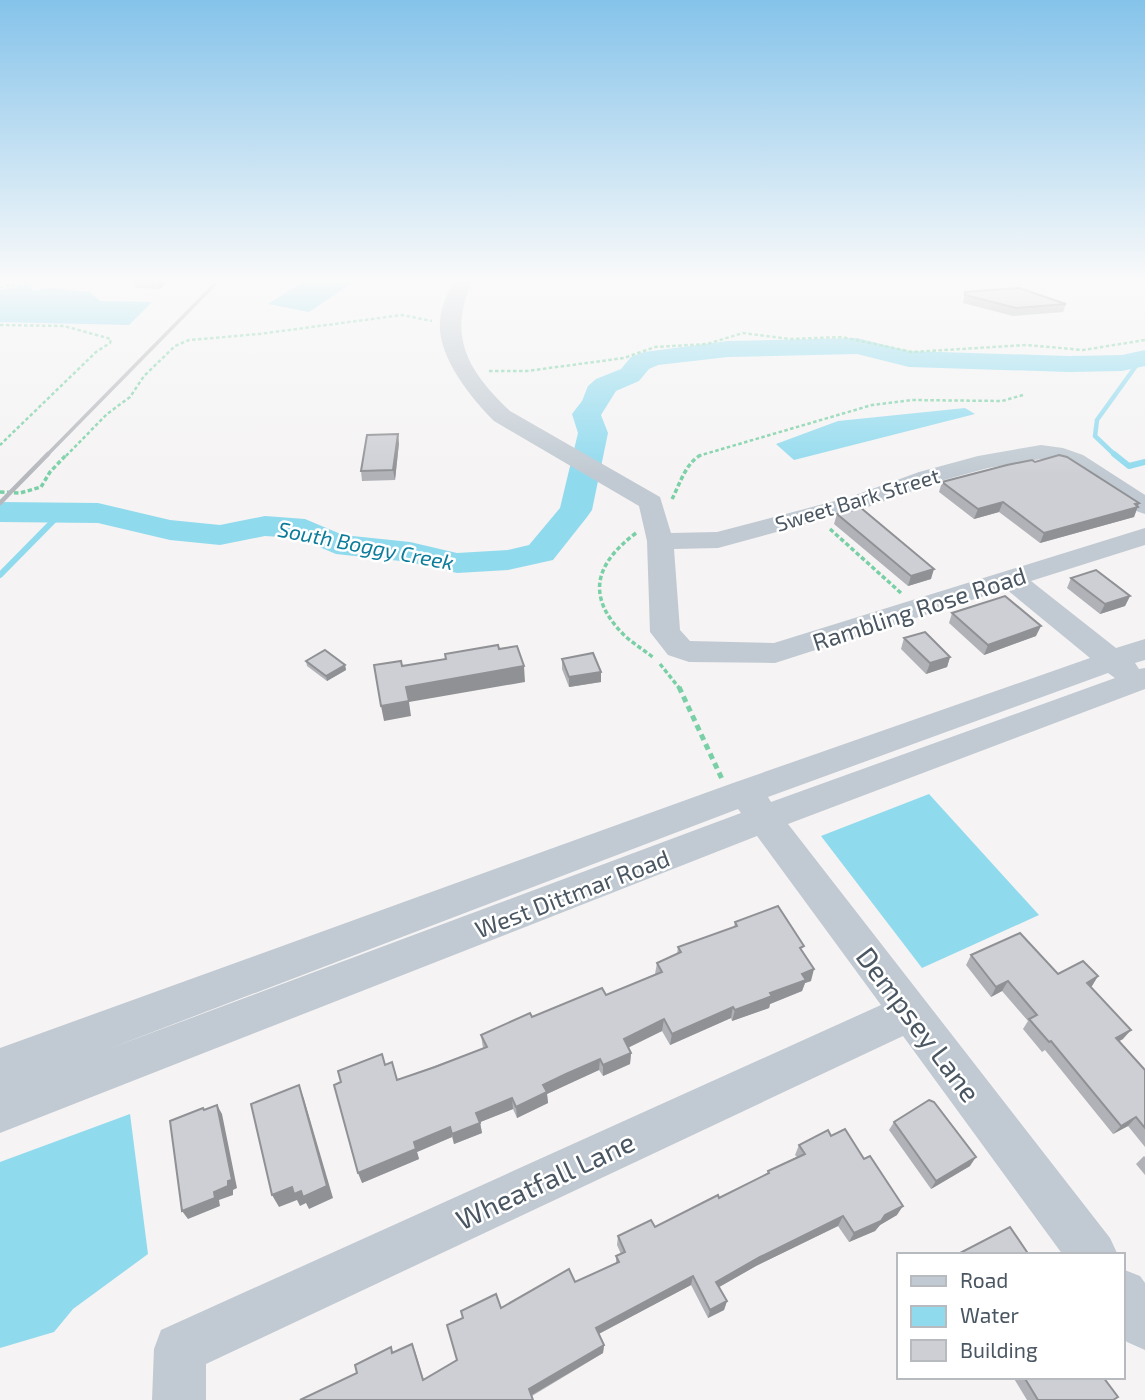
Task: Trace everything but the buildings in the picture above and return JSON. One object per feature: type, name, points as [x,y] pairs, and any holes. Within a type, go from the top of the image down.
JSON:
[{"type":"street","points":[[452,344],[454,354],[494,408],[520,426],[652,502],[660,541]]},
{"type":"street","name":"Sweet Bark Street","points":[[660,541],[718,540],[859,502],[958,468],[986,461],[1053,453],[1075,460],[1145,506]]},
{"type":"street","name":"Rambling Rose Road","points":[[660,541],[665,632],[679,648],[689,652],[775,653],[1145,536]]},
{"type":"street","points":[[1011,579],[1135,667]]},
{"type":"street","name":"West Dittmar Road","points":[[0,1069],[755,805],[1135,667]]},
{"type":"street","name":"West Dittmar Road","points":[[0,1111],[755,805]]},
{"type":"street","name":"Dempsey Lane","points":[[755,805],[1091,1253]]},
{"type":"street","name":"Wheatfall Lane","points":[[179,1400],[180,1349],[910,1012]]},
{"type":"street","points":[[1124,1297],[1145,1324]]},
{"type":"path","points":[[0,445],[105,344]]},
{"type":"path","points":[[0,492],[20,493],[41,487],[50,472],[107,414],[130,397],[144,376],[179,344]]},
{"type":"path","points":[[464,367],[498,372],[527,371],[624,358],[655,347],[701,344]]},
{"type":"path","points":[[876,344],[912,352],[1026,345],[1083,350],[1118,344]]},
{"type":"path","points":[[669,503],[683,483],[691,461],[696,457],[766,438],[834,412],[911,400],[1004,402],[1023,395]]},
{"type":"path","points":[[821,520],[902,593],[904,600]]},
{"type":"water","points":[[965,408],[975,414],[794,460],[776,444],[838,421]]},
{"type":"water","points":[[929,794],[1039,915],[922,968],[821,836]]},
{"type":"water","points":[[130,1114],[148,1254],[73,1309],[54,1332],[0,1348],[0,1162]]},
{"type":"waterway","name":"South Boggy Creek","points":[[0,512],[98,513],[170,530],[220,535],[265,526],[305,529],[336,544],[410,552],[457,563],[508,560],[541,553],[576,510],[593,433],[586,414],[596,403],[598,392],[606,385],[630,375],[640,363],[653,358],[728,349],[857,346],[909,359],[1069,364],[1122,363],[1145,358]]},
{"type":"waterway","points":[[1116,456],[1095,436],[1097,420],[1141,359]]},
{"type":"waterway","points":[[1114,454],[1129,466],[1145,462]]},
{"type":"waterway","points":[[0,575],[62,512]]},
{"type":"railway","points":[[46,456],[156,344]]},
{"type":"railway","points":[[0,503],[48,454]]}]
